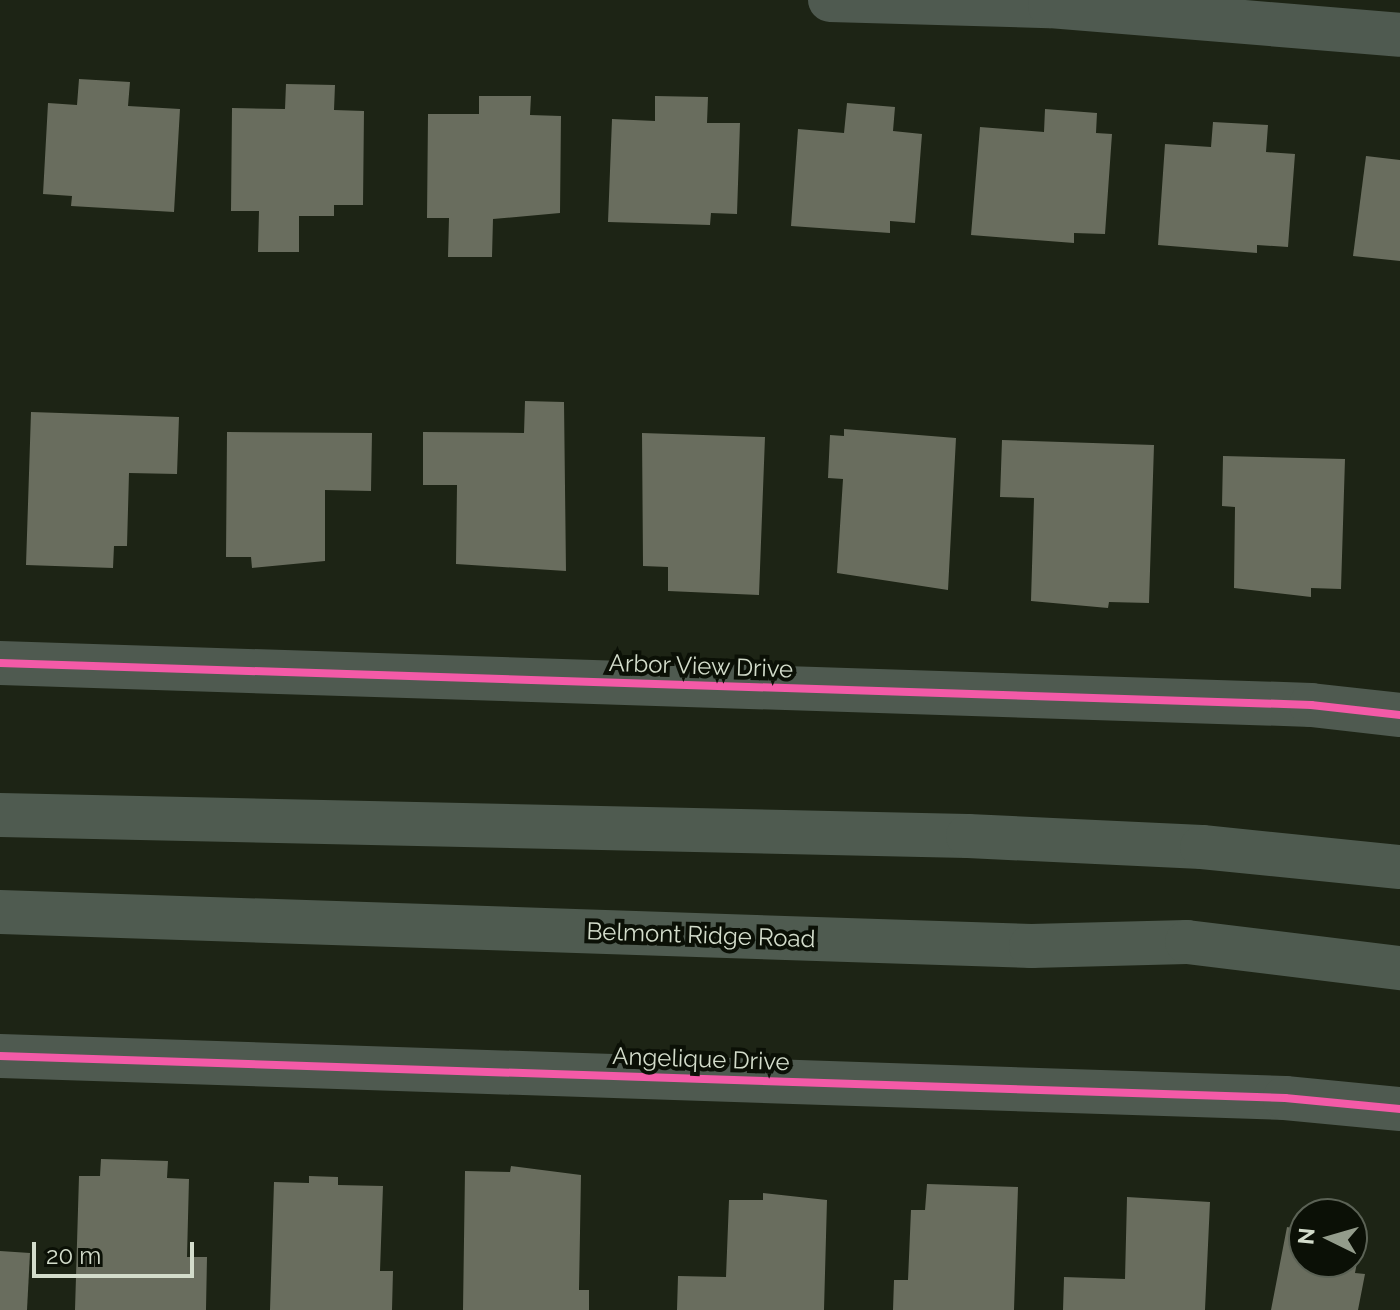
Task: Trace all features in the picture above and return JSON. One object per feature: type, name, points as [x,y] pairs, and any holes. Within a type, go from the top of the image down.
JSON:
[{"type":"main road","points":[[0,815],[968,836],[1202,847],[1400,867]]},
{"type":"main road","name":"Belmont Ridge Road","points":[[0,912],[1031,946],[1187,942],[1400,968]]},
{"type":"street","points":[[830,0],[1050,6],[1400,35]]},
{"type":"street","name":"Arbor View Drive","points":[[0,663],[1311,705],[1400,715]]},
{"type":"street","name":"Angelique Drive","points":[[0,1056],[1270,1097],[1400,1109]]},
{"type":"building","points":[[79,79],[130,82],[128,106],[180,109],[174,212],[71,206],[72,196],[43,194],[48,103],[77,105]]},
{"type":"building","points":[[286,84],[335,85],[334,110],[364,111],[363,205],[334,205],[334,216],[299,216],[299,252],[258,252],[259,211],[231,211],[232,108],[285,109]]},
{"type":"building","points":[[479,96],[531,96],[530,115],[561,116],[560,213],[493,219],[492,257],[448,257],[449,218],[427,218],[428,114],[479,114]]},
{"type":"building","points":[[655,96],[708,97],[707,123],[740,123],[737,214],[711,213],[710,225],[608,222],[612,119],[655,121]]},
{"type":"building","points":[[847,103],[895,107],[893,131],[922,134],[915,223],[890,221],[890,233],[791,226],[798,129],[844,133]]},
{"type":"building","points":[[1045,109],[1097,113],[1096,133],[1112,134],[1105,234],[1074,233],[1074,243],[971,235],[980,127],[1044,132]]},
{"type":"building","points":[[1213,122],[1268,125],[1266,152],[1295,154],[1288,247],[1257,245],[1257,253],[1158,245],[1165,144],[1211,147]]},
{"type":"building","points":[[1366,156],[1400,160],[1400,261],[1353,256]]},
{"type":"building","points":[[525,401],[564,402],[566,571],[456,564],[457,485],[423,485],[423,432],[524,433]]},
{"type":"building","points":[[31,412],[179,417],[177,474],[129,473],[127,546],[114,546],[113,568],[26,565]]},
{"type":"building","points":[[844,429],[956,438],[948,590],[837,573],[843,479],[828,478],[830,435],[844,436]]},
{"type":"building","points":[[227,432],[372,433],[371,491],[325,490],[325,561],[252,568],[251,557],[226,557]]},
{"type":"building","points":[[642,433],[765,437],[759,595],[668,591],[668,567],[643,566]]},
{"type":"building","points":[[1002,440],[1154,445],[1149,603],[1109,602],[1108,608],[1031,601],[1034,498],[1000,497]]},
{"type":"building","points":[[1223,456],[1345,459],[1341,589],[1311,588],[1311,597],[1234,588],[1235,507],[1222,506]]},
{"type":"building","points":[[101,1159],[168,1161],[167,1178],[189,1179],[187,1257],[207,1257],[206,1310],[75,1310],[79,1176],[100,1176]]},
{"type":"building","points":[[511,1166],[581,1175],[579,1290],[589,1290],[589,1310],[463,1310],[465,1171],[510,1172]]},
{"type":"building","points":[[309,1176],[338,1177],[338,1185],[383,1186],[380,1271],[393,1271],[392,1310],[270,1310],[274,1182],[309,1183]]},
{"type":"building","points":[[927,1184],[1018,1187],[1014,1310],[893,1310],[894,1280],[908,1280],[911,1210],[925,1210]]},
{"type":"building","points":[[763,1193],[827,1200],[824,1310],[677,1310],[678,1276],[726,1277],[729,1200],[763,1200]]},
{"type":"building","points":[[1127,1197],[1210,1202],[1205,1310],[1063,1310],[1064,1277],[1125,1279]]},
{"type":"building","points":[[1287,1227],[1288,1278],[1364,1278],[1358,1310],[1271,1310]]},
{"type":"building","points":[[0,1251],[30,1253],[27,1310],[0,1310]]},
{"type":"cycle path","points":[[0,663],[1311,705],[1400,715]]},
{"type":"cycle path","points":[[0,1056],[1285,1098],[1400,1109]]}]
